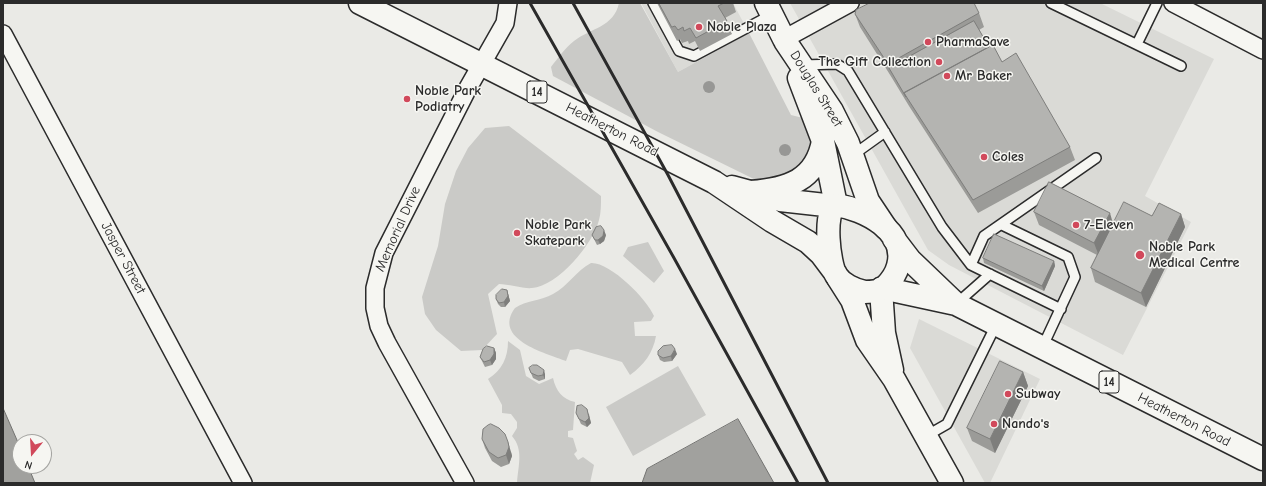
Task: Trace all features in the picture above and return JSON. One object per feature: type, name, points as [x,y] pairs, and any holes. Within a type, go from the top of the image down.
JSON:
[{"type":"main road","name":"Heatherton Road","points":[[360,3],[714,182],[772,221],[808,242],[821,254],[837,276]]},
{"type":"main road","name":"Douglas Street","points":[[770,8],[784,39]]},
{"type":"main road","name":"Douglas Street","points":[[835,205],[823,141],[785,41],[832,111],[853,155],[866,197],[890,234]]},
{"type":"main road","points":[[750,192],[776,190],[797,182],[808,173],[815,163],[823,141]]},
{"type":"main road","name":"Heatherton Road","points":[[714,182],[787,202],[835,205]]},
{"type":"main road","points":[[835,205],[830,215],[829,239],[831,258],[837,276],[852,300],[867,340],[894,379],[952,483]]},
{"type":"main road","name":"14","points":[[835,205],[862,212],[890,234]]},
{"type":"main road","name":"Heatherton Road","points":[[890,234],[910,260],[956,304],[1263,459]]},
{"type":"main road","points":[[890,234],[899,251],[899,262],[894,276],[882,289],[884,333],[894,379]]},
{"type":"main road","name":"14","points":[[837,276],[848,285],[860,291],[870,292],[882,289]]},
{"type":"main road","name":"Heatherton Road","points":[[882,289],[956,304]]},
{"type":"street","name":"Memorial Drive","points":[[465,483],[379,326],[375,308],[375,288],[384,253],[481,64],[505,23],[508,3]]},
{"type":"street","points":[[784,39],[850,3]]},
{"type":"street","points":[[1173,3],[1263,50]]},
{"type":"street","name":"Jasper Street","points":[[3,34],[243,483]]},
{"type":"lane","points":[[653,3],[679,51],[690,56],[694,56],[770,8]]},
{"type":"lane","points":[[1051,3],[1181,66]]},
{"type":"lane","points":[[1137,44],[1157,3]]},
{"type":"lane","points":[[801,66],[837,64],[848,71],[942,227],[971,265],[1060,309]]},
{"type":"lane","points":[[853,155],[885,132]]},
{"type":"lane","points":[[971,265],[984,236],[1002,225],[1096,158]]},
{"type":"lane","points":[[1002,225],[1068,257],[1075,277],[1042,348]]},
{"type":"lane","points":[[956,304],[990,274]]},
{"type":"lane","points":[[926,436],[947,424],[996,325]]},
{"type":"shaded area","points":[[619,3],[640,3],[678,72],[749,33],[791,115],[803,118],[812,140],[804,163],[793,175],[758,181],[658,132],[553,76],[551,67],[565,50],[574,41],[607,22],[616,11]]},
{"type":"shaded area","name":"Noble Plaza","points":[[641,3],[733,3],[749,33],[678,72]]},
{"type":"shaded area","points":[[790,3],[1100,3],[1214,59],[1145,196],[1191,222],[1123,355],[949,265],[928,250]]},
{"type":"shaded area","name":"Noble Park Skatepark","points":[[509,126],[601,196],[600,217],[590,240],[582,252],[553,280],[532,288],[499,284],[488,294],[497,334],[482,350],[461,351],[436,330],[425,314],[422,297],[438,246],[445,204],[456,171],[468,148],[485,128]]},
{"type":"shaded area","points":[[648,242],[664,271],[654,283],[623,256],[628,247]]},
{"type":"shaded area","points":[[591,263],[599,264],[608,268],[627,283],[644,300],[654,316],[651,321],[634,322],[635,336],[656,336],[653,348],[647,358],[640,367],[630,375],[622,362],[578,349],[570,350],[566,361],[546,354],[524,343],[515,336],[510,328],[510,319],[515,308],[524,303],[553,294]]},
{"type":"shaded area","points":[[919,319],[1040,379],[990,483],[985,483],[910,348]]},
{"type":"shaded area","points":[[508,341],[520,350],[526,376],[539,384],[553,378],[560,394],[566,399],[575,402],[573,430],[568,431],[568,437],[573,438],[577,451],[574,454],[578,460],[583,457],[594,465],[590,483],[517,483],[519,453],[516,441],[512,436],[517,428],[517,422],[511,414],[502,413],[502,405],[488,379],[497,372],[503,363],[507,353]]},
{"type":"shaded area","points":[[678,366],[706,415],[633,456],[606,407]]},
{"type":"shaded area","points":[[3,408],[14,434],[12,434],[12,474],[31,474],[35,483],[3,483]]},
{"type":"shaded area","points":[[738,419],[774,483],[642,483],[647,469]]},
{"type":"building","name":"Noble Plaza","points":[[659,3],[724,3],[718,6],[727,21],[696,38],[690,28],[684,31],[683,27],[678,30],[675,26],[672,27]]},
{"type":"building","points":[[870,3],[974,3],[979,13],[888,64],[855,14],[856,10]]},
{"type":"building","points":[[974,21],[989,47],[904,93],[906,97],[889,68]]},
{"type":"building","points":[[993,45],[1002,62],[1016,53],[1070,147],[973,200],[904,93]]},
{"type":"building","points":[[1049,182],[1110,213],[1094,243],[1034,212]]},
{"type":"building","name":"Noble Park Medical Centre","points":[[1124,202],[1152,216],[1159,203],[1181,214],[1141,293],[1091,268]]},
{"type":"building","points":[[601,226],[604,230],[603,236],[598,240],[595,240],[592,235],[596,227]]},
{"type":"building","points":[[994,234],[1054,261],[1042,286],[983,258]]},
{"type":"building","points":[[502,289],[507,290],[508,296],[504,302],[499,303],[496,299],[496,295]]},
{"type":"building","points":[[672,345],[675,349],[671,356],[663,358],[658,355],[658,351],[663,346]]},
{"type":"building","points":[[487,346],[494,348],[494,354],[490,360],[484,362],[480,357],[483,349]]},
{"type":"building","points":[[1000,361],[1023,372],[990,439],[967,428]]},
{"type":"building","points":[[533,365],[537,365],[544,370],[543,375],[538,376],[531,373],[529,368]]},
{"type":"building","points":[[582,405],[587,409],[589,418],[585,422],[579,419],[576,413],[577,406]]},
{"type":"building","points":[[491,424],[499,428],[505,434],[508,442],[509,447],[506,455],[498,458],[489,452],[482,439],[483,429]]},
{"type":"railway","points":[[530,3],[674,258],[798,483]]},
{"type":"railway","points":[[573,3],[668,175],[828,483]]},
{"type":"place","name":"Noble Plaza","points":[[699,27]]},
{"type":"place","name":"PharmaSave","points":[[928,42]]},
{"type":"place","name":"The Gift Collection","points":[[939,62]]},
{"type":"place","name":"Mr Baker","points":[[947,76]]},
{"type":"place","name":"Noble Park Podiatry","points":[[407,99]]},
{"type":"place","name":"Coles","points":[[984,157]]},
{"type":"place","name":"7-Eleven","points":[[1076,225]]},
{"type":"place","name":"Noble Park Skatepark","points":[[517,233]]},
{"type":"place","name":"Noble Park Medical Centre","points":[[1140,255]]},
{"type":"place","name":"Subway","points":[[1008,394]]},
{"type":"place","name":"Nando's","points":[[994,424]]}]
